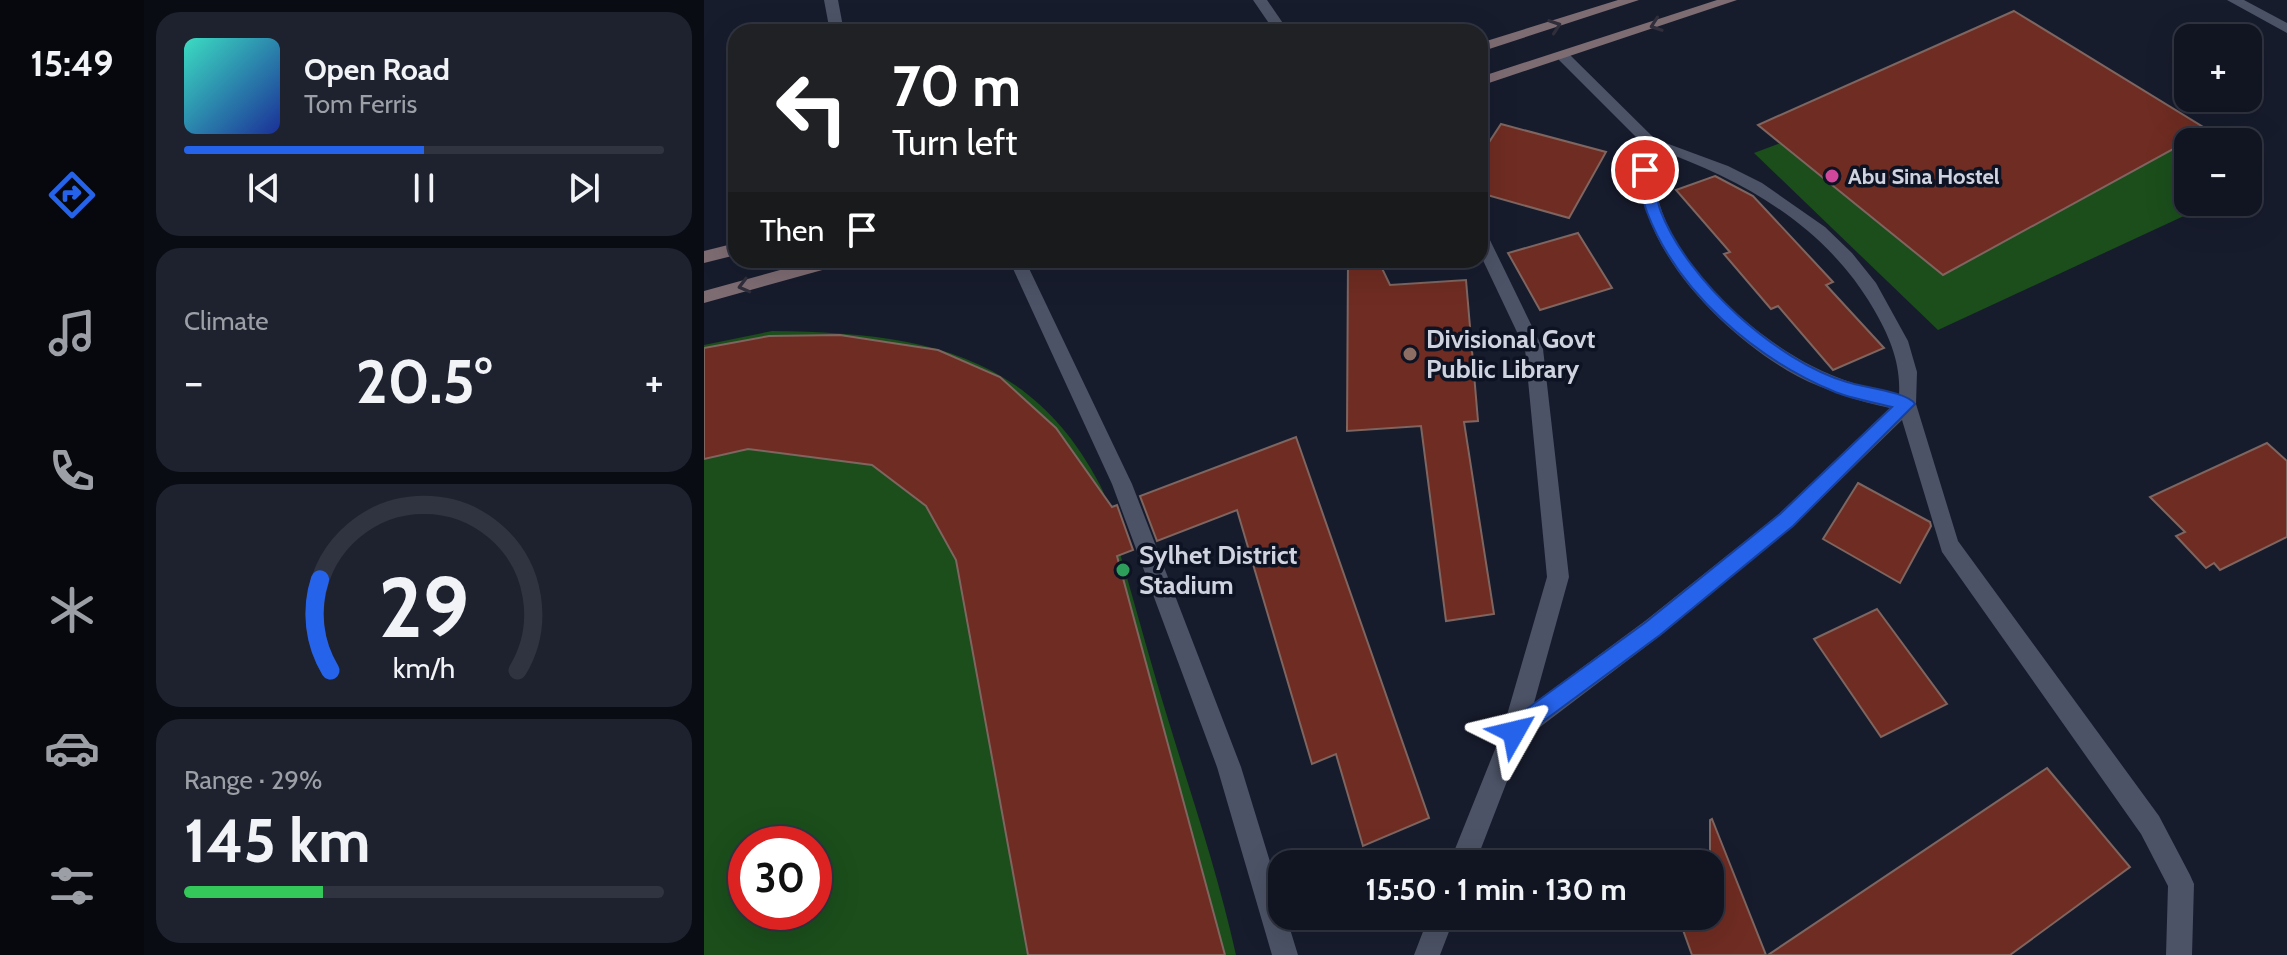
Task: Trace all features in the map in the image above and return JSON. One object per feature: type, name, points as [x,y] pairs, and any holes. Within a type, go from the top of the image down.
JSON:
[{"type":"main road","points":[[1488,45],[1632,0]]},
{"type":"main road","points":[[1488,80],[1730,0]]},
{"type":"main road","points":[[704,257],[728,251]]},
{"type":"main road","points":[[704,297],[809,268]]},
{"type":"street","points":[[831,0],[836,24]]},
{"type":"street","points":[[1260,0],[1276,24]]},
{"type":"street","points":[[2234,0],[2287,29]]},
{"type":"street","points":[[1564,57],[1650,142],[1691,154],[1730,172],[1798,212],[1829,238],[1863,275],[1895,330],[1908,373],[1907,404],[1949,545],[2150,825],[2181,884],[2179,955]]},
{"type":"street","points":[[1650,142],[1645,170],[1653,211],[1676,256],[1707,292],[1756,339],[1791,364],[1841,388],[1907,404]]},
{"type":"street","points":[[1468,850],[1514,732],[1558,577],[1534,349],[1488,253]]},
{"type":"street","points":[[1021,268],[1122,484],[1229,767],[1285,955]]},
{"type":"street","points":[[1514,732],[1653,628],[1786,520],[1907,404]]},
{"type":"street","points":[[1427,955],[1437,930]]},
{"type":"green space","points":[[2050,43],[2174,128],[2174,216],[2184,216],[1938,330],[1754,153]]},
{"type":"green space","points":[[772,331],[872,337],[937,350],[704,348],[704,345]]},
{"type":"green space","name":"Sylhet District Stadium","points":[[940,351],[962,357],[1002,377],[1038,403],[1071,439],[1100,485],[1208,849],[1236,955],[1225,955],[1097,486],[1056,428],[1001,377]]},
{"type":"green space","points":[[748,449],[872,465],[926,506],[956,560],[1028,955],[704,955],[704,459]]},
{"type":"building","points":[[2014,11],[2174,109],[2174,112],[2205,128],[2174,128],[2174,149],[1943,275],[1758,125]]},
{"type":"building","points":[[1501,124],[1606,152],[1569,218],[1488,195],[1488,144]]},
{"type":"building","points":[[1715,176],[1753,196],[1833,282],[1826,285],[1884,348],[1833,370],[1778,306],[1771,309],[1724,254],[1730,252],[1676,190]]},
{"type":"building","points":[[1578,233],[1612,288],[1540,310],[1508,253]]},
{"type":"building","name":"Divisional Govt Public Library","points":[[1348,268],[1382,268],[1390,285],[1466,280],[1478,421],[1464,422],[1494,614],[1446,621],[1421,426],[1347,431]]},
{"type":"building","points":[[840,335],[938,350],[1000,377],[1056,428],[1112,507],[1117,505],[1133,550],[1117,556],[1225,955],[1028,955],[956,560],[926,506],[872,465],[748,449],[704,459],[704,348],[769,336]]},
{"type":"building","points":[[1296,437],[1429,818],[1363,846],[1336,754],[1312,764],[1237,510],[1157,541],[1140,496]]},
{"type":"building","points":[[2267,443],[2287,461],[2287,537],[2220,570],[2214,563],[2206,568],[2176,536],[2185,532],[2150,497]]},
{"type":"building","points":[[1858,483],[1930,522],[1931,526],[1900,583],[1823,539]]},
{"type":"building","points":[[1877,609],[1947,704],[1881,737],[1814,639]]},
{"type":"building","points":[[2047,768],[2130,867],[2010,955],[1768,955]]},
{"type":"building","points":[[1712,819],[1766,955],[1692,955],[1683,930],[1724,930],[1724,850],[1710,850]]},
{"type":"place","name":"Abu Sina Hostel","points":[[1832,176]]},
{"type":"place","name":"Divisional Govt Public Library","points":[[1410,354]]},
{"type":"place","name":"Sylhet District Stadium","points":[[1123,570]]},
{"type":"route","points":[[1514,732],[1653,628],[1786,520],[1907,404],[1841,388],[1791,364],[1756,339],[1707,292],[1676,256],[1653,211],[1645,170]]}]
